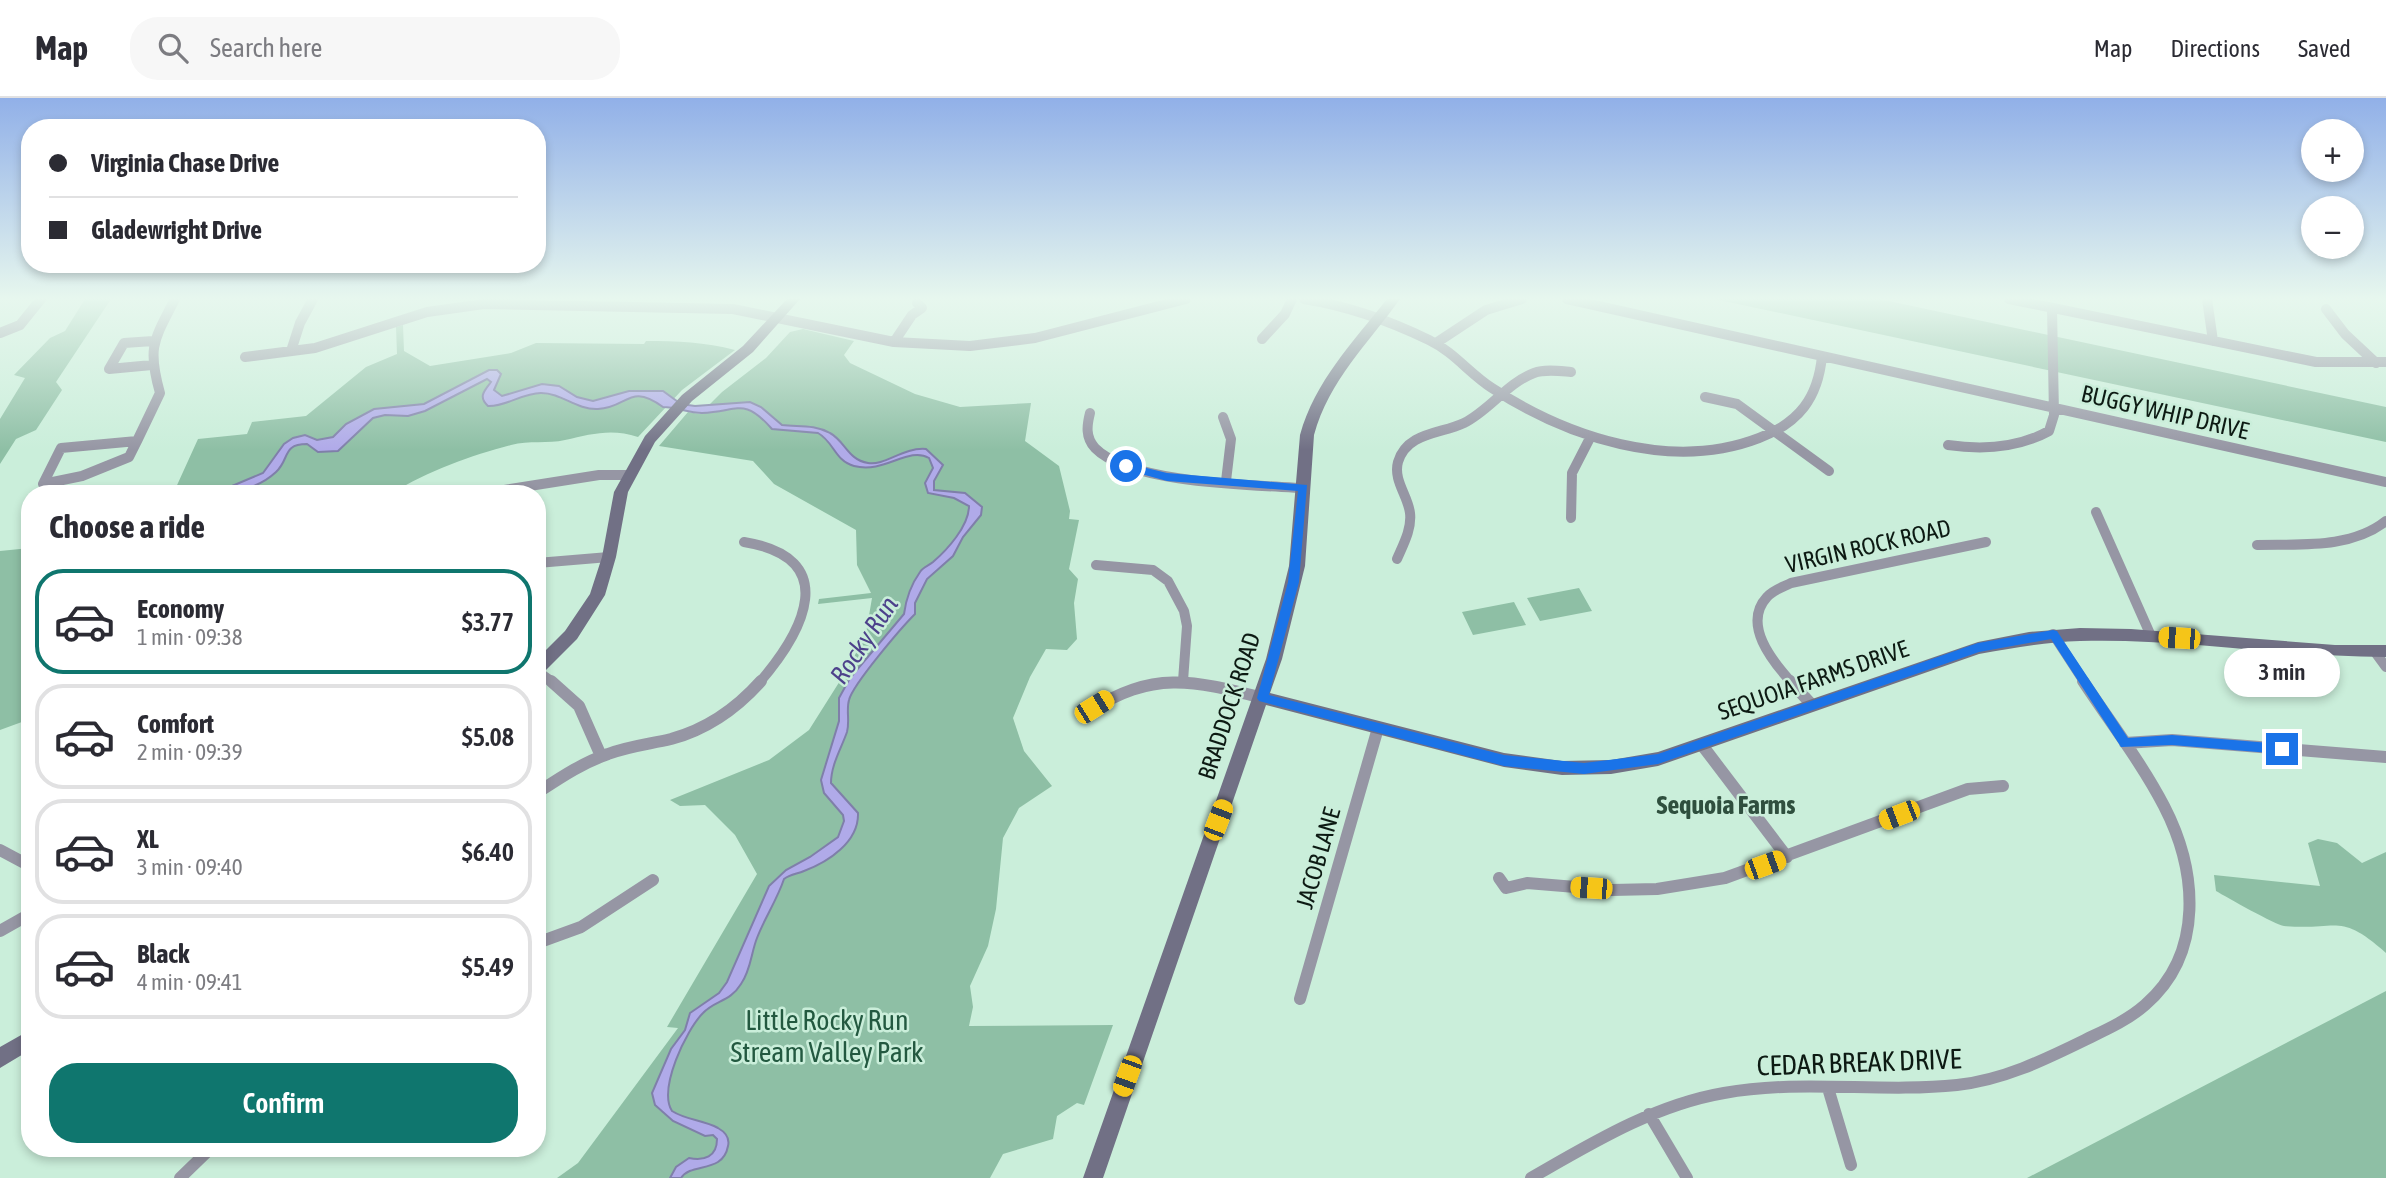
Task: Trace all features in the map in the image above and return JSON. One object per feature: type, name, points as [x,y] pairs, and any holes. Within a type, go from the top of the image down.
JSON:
[{"type":"street","points":[[120,349],[109,369],[152,365]]},
{"type":"street","points":[[137,441],[61,448],[43,484],[82,476],[129,457],[137,441],[160,393],[152,365],[153,349]]},
{"type":"street","points":[[245,357],[300,349]]},
{"type":"street","points":[[546,660],[585,616],[597,595],[609,556],[617,509],[628,475],[650,439],[687,398],[747,349]]},
{"type":"street","name":"BRADDOCK ROAD","points":[[1093,1178],[1263,698],[1294,582],[1307,435],[1315,405],[1356,349]]},
{"type":"street","points":[[1444,349],[1486,384],[1591,436],[1639,447],[1693,451],[1741,444],[1792,420],[1810,400],[1819,381],[1822,356]]},
{"type":"street","name":"BUGGY WHIP DRIVE","points":[[1792,349],[2385,483]]},
{"type":"street","points":[[1948,445],[1979,449],[2035,439],[2049,430],[2053,423],[2054,407],[2053,349]]},
{"type":"street","points":[[2254,349],[2316,362],[2381,363]]},
{"type":"street","points":[[2364,349],[2381,363]]},
{"type":"street","points":[[1397,558],[1410,521],[1408,504],[1397,474],[1403,451],[1423,435],[1470,420],[1535,373],[1571,372]]},
{"type":"street","points":[[1705,397],[1737,404],[1829,471]]},
{"type":"street","points":[[1090,414],[1086,428],[1088,438],[1117,462],[1156,475],[1303,488]]},
{"type":"street","points":[[1223,417],[1231,439],[1226,481]]},
{"type":"street","points":[[1571,518],[1572,473],[1591,436]]},
{"type":"street","points":[[533,485],[575,478],[628,475]]},
{"type":"street","points":[[2096,512],[2151,636]]},
{"type":"street","points":[[2258,545],[2349,539],[2373,532],[2386,521]]},
{"type":"street","points":[[546,788],[601,756],[671,739],[714,722],[734,710],[757,689],[802,618],[806,602],[803,578],[792,560],[773,547],[744,542]]},
{"type":"street","name":"VIRGIN ROCK ROAD","points":[[1812,705],[1767,652],[1758,636],[1757,617],[1762,601],[1770,593],[1791,583],[1986,542]]},
{"type":"street","points":[[546,562],[609,556]]},
{"type":"street","points":[[1096,565],[1153,570],[1168,581],[1184,611],[1187,626],[1183,681]]},
{"type":"street","name":"SEQUOIA FARMS DRIVE","points":[[1263,698],[1504,761],[1562,768],[1633,764],[1702,745],[1978,648],[2053,634],[2151,636],[2380,652]]},
{"type":"street","name":"CEDAR BREAK DRIVE","points":[[1531,1178],[1603,1136],[1649,1114],[1675,1104],[1725,1093],[1767,1088],[1958,1085],[2000,1077],[2038,1063],[2121,1022],[2149,1002],[2164,987],[2176,969],[2190,930],[2191,883],[2178,832],[2125,743],[2053,634]]},
{"type":"street","points":[[2380,652],[2386,667]]},
{"type":"street","points":[[546,677],[578,702],[589,721],[601,756]]},
{"type":"street","points":[[1088,712],[1129,689],[1183,681],[1263,698]]},
{"type":"street","name":"JACOB LANE","points":[[1300,999],[1377,728]]},
{"type":"street","points":[[2125,743],[2172,740],[2386,757]]},
{"type":"street","points":[[1702,745],[1787,857]]},
{"type":"street","points":[[1502,883],[1612,890],[1669,888],[1725,878],[1968,789],[2003,786]]},
{"type":"street","points":[[2,852],[21,862]]},
{"type":"street","points":[[546,940],[581,927],[653,880]]},
{"type":"street","points":[[0,931],[21,919]]},
{"type":"street","points":[[0,1058],[21,1045]]},
{"type":"street","points":[[1828,1088],[1851,1165]]},
{"type":"street","points":[[1649,1114],[1687,1178]]},
{"type":"street","points":[[180,1178],[202,1157]]},
{"type":"green space","points":[[39,349],[78,349],[56,382],[62,390],[36,430],[16,439],[0,464],[0,419],[25,378],[14,375]]},
{"type":"green space","points":[[397,349],[404,349],[430,366],[520,349],[735,350],[682,390],[638,437],[602,433],[559,441],[511,445],[450,464],[407,485],[177,485],[198,439],[247,434],[252,422],[306,416],[366,367],[397,354]]},
{"type":"green space","name":"Little Rocky Run Stream Valley Park","points":[[774,349],[848,349],[844,355],[850,363],[915,394],[960,407],[1031,403],[1025,441],[1059,466],[1070,511],[1069,519],[1079,520],[1069,569],[1078,579],[1074,603],[1077,639],[1067,650],[1046,649],[1030,677],[1013,718],[1024,751],[1052,786],[1019,808],[1003,838],[996,909],[988,946],[970,986],[973,1007],[969,1026],[1113,1025],[1084,1105],[1077,1103],[1057,1116],[1053,1139],[1003,1154],[990,1178],[557,1178],[578,1163],[678,1028],[667,1027],[757,874],[735,835],[705,805],[680,806],[670,800],[769,760],[809,730],[850,665],[866,633],[872,598],[818,604],[819,599],[871,593],[857,565],[856,530],[774,484],[753,461],[659,446],[688,412],[700,414],[722,392]]},
{"type":"green space","points":[[1951,349],[2116,349],[2386,407],[2386,442]]},
{"type":"green space","points":[[21,549],[21,722],[0,730],[0,551]]},
{"type":"green space","points":[[1579,588],[1592,611],[1540,621],[1527,598]]},
{"type":"green space","points":[[1514,602],[1526,625],[1473,635],[1462,612]]},
{"type":"green space","points":[[2318,839],[2337,843],[2362,863],[2386,852],[2386,953],[2347,927],[2284,926],[2216,891],[2214,875],[2320,886],[2308,843]]},
{"type":"green space","points":[[2386,991],[2386,1178],[2027,1178]]},
{"type":"shaded area","name":"Rocky Run","points":[[489,370],[497,370],[501,374],[494,390],[502,396],[542,384],[559,386],[577,397],[593,401],[629,391],[663,391],[681,404],[695,406],[750,402],[761,407],[782,425],[812,427],[830,433],[856,458],[868,463],[926,449],[943,465],[934,481],[934,490],[965,493],[982,507],[981,515],[963,537],[953,556],[927,579],[915,603],[915,614],[852,692],[847,732],[831,776],[831,783],[858,813],[857,823],[848,842],[813,867],[784,879],[757,938],[744,979],[737,990],[703,1013],[682,1046],[671,1075],[669,1101],[672,1111],[718,1128],[723,1131],[728,1143],[725,1155],[720,1161],[692,1170],[681,1178],[670,1178],[676,1167],[689,1158],[700,1159],[712,1154],[717,1139],[713,1135],[705,1136],[673,1121],[655,1105],[652,1093],[671,1049],[685,1030],[690,1013],[719,993],[727,982],[769,886],[786,870],[838,837],[844,821],[843,815],[824,793],[821,780],[839,721],[839,698],[850,678],[904,614],[909,593],[921,570],[951,544],[965,522],[969,506],[954,498],[928,493],[925,483],[933,468],[929,458],[913,455],[876,466],[854,466],[838,456],[828,441],[818,433],[772,429],[747,409],[697,413],[663,407],[652,400],[635,396],[608,408],[590,409],[541,393],[488,406],[483,397],[491,382],[487,379],[425,411],[408,416],[385,415],[373,418],[338,451],[318,452],[307,444],[294,447],[276,472],[262,482],[256,485],[234,485],[263,473],[284,444],[293,438],[305,435],[317,440],[333,437],[346,424],[374,409],[424,404]]},
{"type":"district","name":"Sequoia Farms","points":[[1726,805]]},
{"type":"route","points":[[1126,466],[1167,477],[1303,488],[1294,582],[1263,698],[1504,761],[1536,766],[1584,768],[1611,767],[1658,759],[1978,648],[2053,634],[2125,743],[2172,740],[2282,749]]}]
